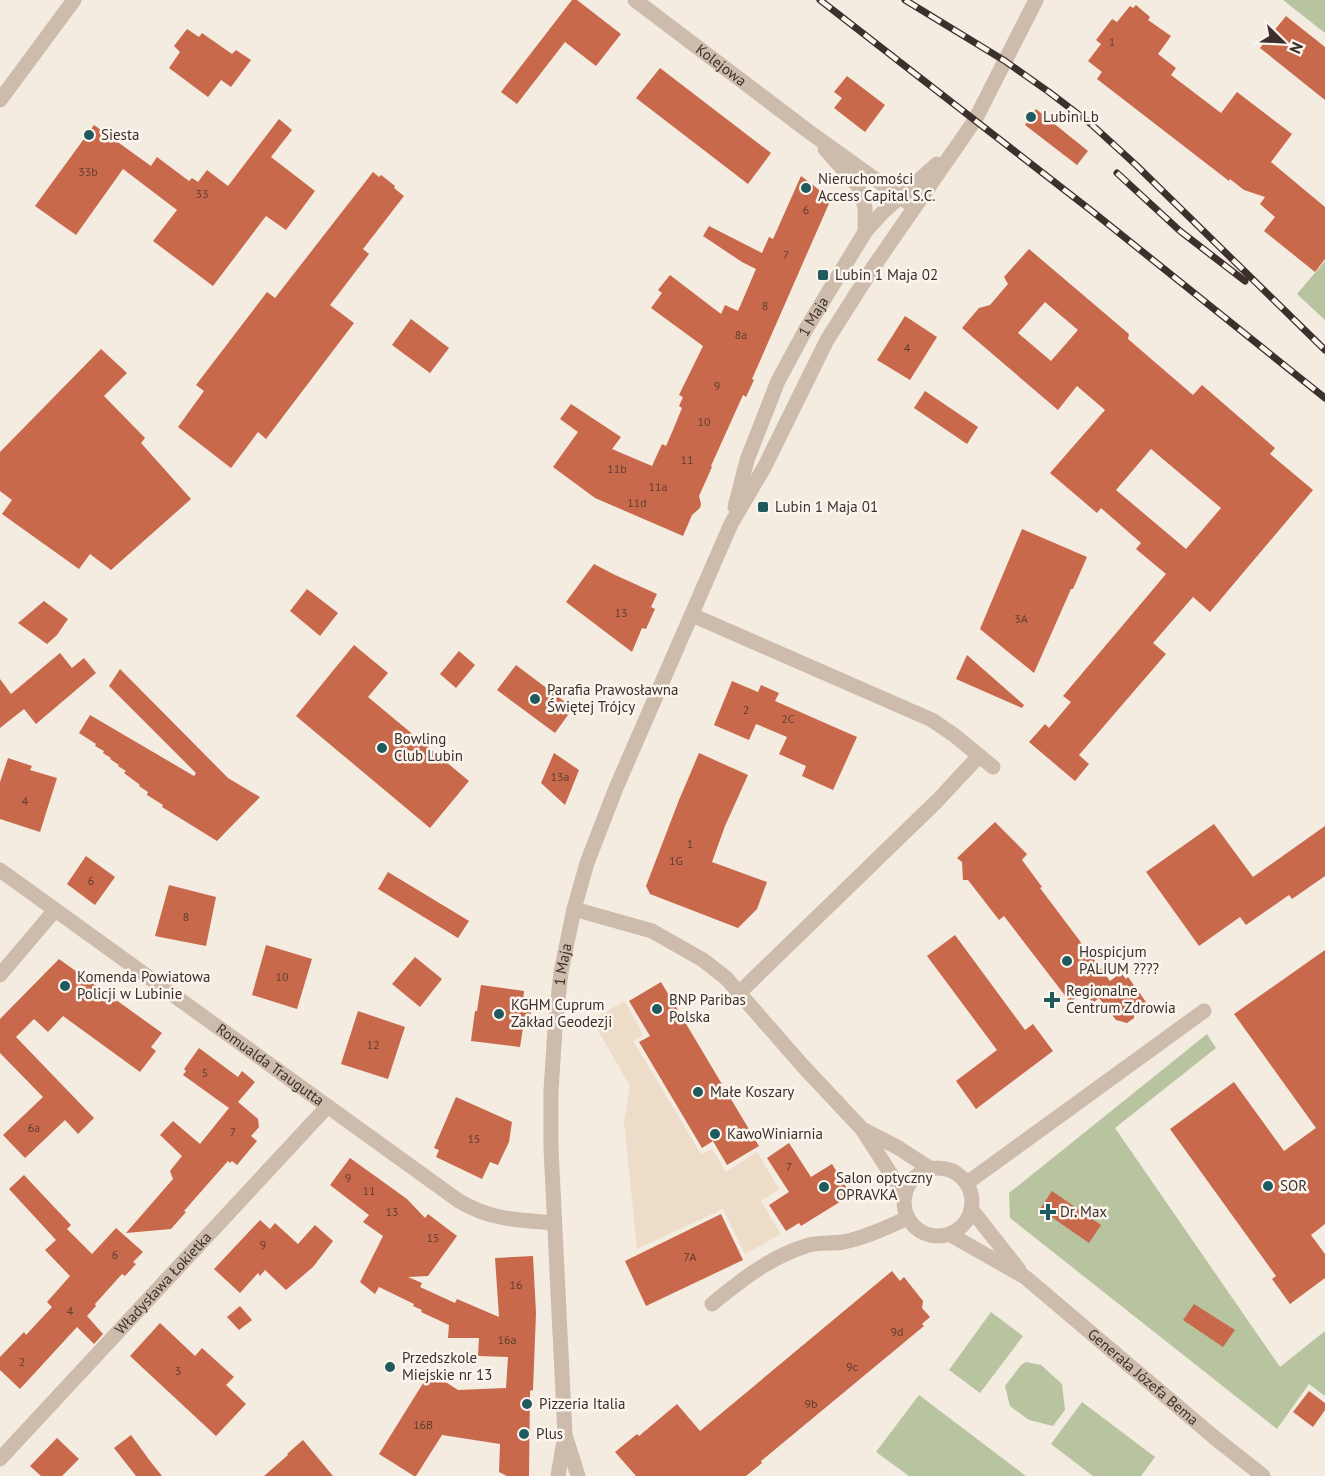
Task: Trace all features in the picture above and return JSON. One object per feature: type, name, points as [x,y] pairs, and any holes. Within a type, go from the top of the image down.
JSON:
[{"type":"street","points":[[0,100],[74,0]]},
{"type":"street","name":"Kolejowa","points":[[635,0],[915,207]]},
{"type":"street","name":"1 Maja","points":[[565,1435],[550,1119],[555,1028],[561,972],[574,909],[587,863],[615,788],[731,524],[765,466],[827,340],[872,269],[981,110],[1036,0]]},
{"type":"street","name":"Kolejowa","points":[[808,130],[858,186],[865,207],[865,232]]},
{"type":"street","name":"1 Maja","points":[[731,524],[747,460],[778,381],[806,329],[865,232],[900,196],[956,147]]},
{"type":"street","points":[[692,615],[932,720],[993,767]]},
{"type":"street","points":[[740,992],[937,801],[980,756]]},
{"type":"street","name":"Romualda Traugutta","points":[[0,870],[327,1107],[473,1209],[505,1219],[554,1223]]},
{"type":"street","points":[[574,909],[652,931],[703,960],[726,978],[862,1129],[905,1196]]},
{"type":"street","points":[[0,975],[55,910]]},
{"type":"street","points":[[967,1183],[1204,1011]]},
{"type":"street","name":"Władysława Łokietka","points":[[0,1459],[327,1107]]},
{"type":"street","points":[[862,1129],[897,1147],[931,1169]]},
{"type":"street","points":[[942,1168],[960,1176],[967,1183],[972,1200],[971,1209],[967,1220],[960,1228],[949,1234],[930,1235],[921,1232],[908,1218],[904,1208],[908,1186],[922,1172],[942,1168]]},
{"type":"street","points":[[971,1209],[1025,1277]]},
{"type":"street","points":[[712,1304],[740,1281],[774,1260],[807,1245],[845,1242],[877,1232],[908,1218]]},
{"type":"street","points":[[949,1234],[1025,1277]]},
{"type":"street","name":"Generała Józefa Bema","points":[[1025,1277],[1263,1476]]},
{"type":"street","points":[[558,1476],[565,1435]]},
{"type":"street","points":[[565,1435],[579,1476]]},
{"type":"green space","points":[[1283,0],[1325,0],[1325,33]]},
{"type":"green space","points":[[1325,261],[1325,320],[1297,294]]},
{"type":"green space","points":[[1207,1034],[1216,1048],[1115,1128],[1280,1367],[1325,1331],[1325,1396],[1309,1384],[1277,1429],[1010,1218],[1009,1193]]},
{"type":"green space","points":[[991,1312],[1023,1336],[980,1393],[949,1370]]},
{"type":"green space","points":[[1026,1362],[1041,1365],[1062,1384],[1065,1410],[1053,1426],[1029,1420],[1010,1406],[1005,1386]]},
{"type":"green space","points":[[919,1395],[1026,1476],[909,1476],[876,1452]]},
{"type":"green space","points":[[1082,1402],[1155,1457],[1141,1476],[1093,1476],[1051,1444]]},
{"type":"shaded area","points":[[625,1001],[643,1035],[633,1041],[701,1154],[712,1149],[726,1172],[757,1152],[779,1189],[761,1201],[781,1234],[745,1254],[723,1209],[637,1249],[624,1122],[630,1086],[592,1020]]},
{"type":"building","points":[[572,0],[577,0],[621,34],[596,66],[565,42],[517,104],[501,92]]},
{"type":"building","points":[[1136,5],[1150,17],[1148,20],[1171,36],[1158,54],[1176,68],[1171,75],[1221,113],[1237,92],[1292,134],[1271,162],[1325,207],[1325,259],[1315,272],[1264,231],[1275,217],[1260,204],[1265,197],[1244,190],[1230,179],[1229,181],[1097,79],[1102,72],[1088,61],[1101,44],[1096,40],[1112,19],[1117,22],[1130,6],[1133,8]]},
{"type":"building","points":[[1286,16],[1325,47],[1325,100],[1260,48]]},
{"type":"building","points":[[187,29],[199,37],[202,33],[232,54],[236,50],[251,60],[231,87],[221,80],[208,97],[169,68],[180,52],[174,46]]},
{"type":"building","points":[[660,68],[771,153],[748,184],[636,98]]},
{"type":"building","points":[[847,76],[885,105],[865,132],[834,108],[842,98],[834,92]]},
{"type":"building","points":[[1036,109],[1088,151],[1077,165],[1025,125]]},
{"type":"building","points":[[279,119],[292,130],[271,157],[315,191],[286,230],[266,216],[213,286],[153,241],[177,210],[123,169],[76,235],[35,206],[94,125],[151,166],[157,157],[189,181],[192,178],[198,182],[207,170],[228,186]]},
{"type":"building","points":[[373,172],[379,177],[381,175],[404,196],[363,249],[369,254],[330,305],[354,323],[266,439],[258,432],[231,468],[178,427],[204,391],[196,385],[267,292],[275,298]]},
{"type":"building","points":[[801,176],[831,199],[752,379],[754,380],[746,397],[743,395],[711,466],[699,496],[700,508],[692,515],[683,536],[595,498],[553,467],[578,432],[560,419],[571,404],[621,437],[612,449],[652,466],[662,444],[666,446],[673,430],[682,408],[679,406],[683,397],[679,395],[703,346],[651,308],[662,293],[658,290],[670,275],[721,314],[725,305],[738,311],[756,269],[703,236],[709,226],[762,253],[769,237],[773,239]]},
{"type":"building","points":[[1029,249],[1129,334],[1128,339],[1193,395],[1202,385],[1275,448],[1270,454],[1313,490],[1210,612],[1193,597],[1153,643],[1166,654],[1079,755],[1089,764],[1075,781],[1029,742],[1045,724],[1049,728],[1071,702],[1063,696],[1166,574],[1136,549],[1141,543],[1101,508],[1097,513],[1050,473],[1105,410],[1077,386],[1058,410],[962,328],[979,308],[990,305],[1008,284],[1004,277]],"holes":[[[1045,302],[1078,330],[1051,361],[1018,333]],[[1151,449],[1221,508],[1186,549],[1116,490]]]},
{"type":"building","points":[[905,316],[937,337],[910,380],[877,360]]},
{"type":"building","points":[[411,319],[449,348],[430,373],[392,345]]},
{"type":"building","points":[[101,349],[127,373],[104,396],[145,438],[141,443],[191,499],[111,570],[90,554],[79,569],[2,514],[12,500],[0,491],[0,452]]},
{"type":"building","points":[[925,391],[978,427],[967,444],[914,408]]},
{"type":"building","points":[[1022,529],[1087,557],[1034,673],[980,629]]},
{"type":"building","points":[[594,564],[657,594],[651,607],[655,609],[646,629],[642,628],[632,652],[566,602]]},
{"type":"building","points":[[307,589],[338,613],[320,636],[290,611]]},
{"type":"building","points":[[44,601],[68,619],[57,635],[47,644],[18,623]]},
{"type":"building","name":"Bowling Club Lubin","points":[[354,645],[388,673],[368,697],[469,781],[430,828],[296,716]]},
{"type":"building","points":[[459,651],[475,665],[456,688],[440,674]]},
{"type":"building","points":[[60,653],[72,668],[84,658],[96,673],[36,724],[24,709],[0,728],[0,679],[11,694]]},
{"type":"building","points":[[967,655],[1024,705],[1022,708],[956,679]]},
{"type":"building","name":"Parafia Prawosławna Świętej Trójcy","points":[[516,665],[573,708],[555,733],[497,690]]},
{"type":"building","points":[[120,669],[228,778],[260,797],[217,841],[162,807],[163,805],[147,795],[148,792],[124,773],[126,771],[103,753],[104,751],[79,733],[90,715],[194,776],[196,773],[109,686]]},
{"type":"building","points":[[732,681],[758,692],[761,685],[779,693],[775,701],[857,737],[833,790],[802,776],[806,766],[779,754],[787,737],[756,724],[749,740],[714,725]]},
{"type":"building","points":[[554,753],[579,770],[565,805],[541,783]]},
{"type":"building","points":[[699,753],[748,775],[712,862],[767,882],[757,909],[738,928],[650,894],[646,886]]},
{"type":"building","points":[[8,758],[32,766],[30,770],[57,778],[40,832],[0,819],[0,782]]},
{"type":"building","points":[[995,822],[1027,854],[1022,860],[1042,887],[1040,888],[1110,981],[1121,973],[1126,979],[1128,977],[1146,1002],[1134,1012],[1134,1018],[1127,1023],[1116,1020],[1099,998],[1093,1003],[1084,992],[1070,1002],[1004,916],[999,920],[968,880],[963,880],[962,862],[957,858]]},
{"type":"building","points":[[1214,824],[1253,877],[1325,826],[1325,876],[1292,899],[1289,895],[1246,925],[1240,917],[1199,946],[1146,872]]},
{"type":"building","points":[[86,856],[115,877],[95,905],[67,884]]},
{"type":"building","points":[[388,872],[469,921],[458,938],[378,889]]},
{"type":"building","points":[[169,885],[216,897],[206,946],[155,936]]},
{"type":"building","points":[[955,935],[1025,1030],[1033,1024],[1053,1051],[976,1109],[956,1081],[997,1050],[927,956]]},
{"type":"building","points":[[266,945],[312,959],[297,1009],[252,995]]},
{"type":"building","name":"SOR","points":[[1325,950],[1325,1224],[1311,1235],[1325,1254],[1325,1278],[1290,1304],[1272,1279],[1276,1276],[1170,1129],[1234,1082],[1284,1151],[1316,1128],[1234,1014]]},
{"type":"building","points":[[415,957],[442,979],[420,1007],[392,984]]},
{"type":"building","points":[[59,959],[162,1033],[151,1047],[156,1051],[140,1072],[63,1016],[48,1032],[34,1019],[16,1037],[94,1118],[78,1134],[65,1120],[25,1158],[3,1135],[43,1097],[0,1053],[0,1019]]},
{"type":"building","name":"Małe Koszary","points":[[661,982],[759,1146],[727,1165],[713,1141],[702,1148],[639,1042],[650,1036],[629,1001]]},
{"type":"building","name":"KGHM Cuprum Zakład Geodezji","points":[[481,985],[524,991],[523,1003],[532,1004],[529,1029],[523,1028],[520,1047],[471,1041]]},
{"type":"building","points":[[358,1011],[405,1027],[388,1079],[341,1064]]},
{"type":"building","points":[[199,1048],[238,1077],[242,1071],[255,1082],[238,1102],[258,1119],[259,1127],[251,1136],[257,1141],[237,1165],[228,1161],[171,1229],[126,1233],[173,1179],[170,1171],[182,1156],[160,1135],[173,1121],[200,1144],[229,1108],[183,1075],[186,1071],[184,1069]]},
{"type":"building","points":[[456,1097],[512,1122],[509,1142],[498,1165],[490,1162],[482,1179],[436,1157],[439,1150],[434,1148]]},
{"type":"building","points":[[789,1143],[811,1177],[832,1164],[851,1195],[801,1226],[799,1223],[786,1231],[769,1205],[789,1192],[767,1158]]},
{"type":"building","points":[[350,1158],[407,1199],[425,1218],[428,1214],[457,1236],[428,1276],[408,1277],[422,1283],[420,1287],[455,1303],[457,1299],[499,1317],[495,1258],[533,1256],[536,1313],[533,1390],[530,1391],[529,1476],[507,1476],[499,1472],[500,1444],[442,1435],[416,1476],[379,1454],[430,1372],[458,1390],[506,1388],[508,1357],[478,1356],[479,1338],[448,1338],[449,1325],[421,1312],[422,1310],[413,1306],[414,1304],[379,1287],[375,1294],[360,1282],[383,1236],[363,1222],[369,1215],[330,1185]]},
{"type":"building","points":[[24,1175],[71,1225],[67,1229],[92,1254],[116,1228],[143,1252],[133,1262],[136,1264],[125,1276],[122,1274],[87,1316],[103,1334],[94,1344],[77,1327],[20,1389],[0,1370],[0,1357],[24,1332],[26,1335],[52,1307],[47,1302],[70,1276],[45,1250],[56,1240],[9,1189]]},
{"type":"building","points":[[1052,1191],[1101,1225],[1089,1243],[1040,1209]]},
{"type":"building","points":[[721,1214],[743,1260],[646,1306],[625,1261]]},
{"type":"building","points":[[260,1220],[270,1229],[275,1223],[298,1244],[315,1225],[333,1241],[313,1267],[286,1290],[265,1270],[260,1276],[258,1273],[240,1293],[214,1269]]},
{"type":"building","points":[[892,1271],[900,1281],[904,1277],[923,1301],[922,1308],[930,1317],[922,1324],[924,1326],[761,1461],[762,1463],[746,1476],[636,1476],[615,1452],[637,1434],[639,1436],[677,1404],[700,1431]]},
{"type":"building","points":[[1194,1304],[1235,1330],[1223,1347],[1183,1320]]},
{"type":"building","points":[[240,1306],[252,1320],[239,1330],[227,1317]]},
{"type":"building","points":[[160,1323],[195,1356],[202,1348],[234,1377],[226,1385],[246,1404],[216,1436],[130,1356]]},
{"type":"building","points":[[1309,1391],[1325,1403],[1325,1410],[1313,1427],[1293,1412]]},
{"type":"building","points":[[131,1435],[162,1476],[136,1476],[114,1448]]},
{"type":"building","points":[[57,1438],[79,1459],[62,1476],[41,1476],[30,1466]]},
{"type":"building","points":[[303,1440],[333,1476],[264,1476],[288,1455]]},
{"type":"railway","points":[[820,0],[1093,212],[1325,398]]},
{"type":"railway","points":[[905,0],[1005,61],[1091,124],[1325,350]]},
{"type":"railway","points":[[1117,173],[1180,231],[1245,281]]},
{"type":"place","name":"Lubin Lb","points":[[1031,117]]},
{"type":"place","name":"Siesta","points":[[89,135]]},
{"type":"place","name":"Nieruchomości Access Capital S.C.","points":[[806,188]]},
{"type":"place","name":"Lubin 1 Maja 02","points":[[823,275]]},
{"type":"place","name":"Lubin 1 Maja 01","points":[[763,507]]},
{"type":"place","name":"Parafia Prawosławna Świętej Trójcy","points":[[535,699]]},
{"type":"place","name":"Bowling Club Lubin","points":[[382,748]]},
{"type":"place","name":"Hospicjum PALIUM ????","points":[[1067,961]]},
{"type":"place","name":"Komenda Powiatowa Policji w Lubinie","points":[[65,986]]},
{"type":"place","name":"Regionalne Centrum Zdrowia","points":[[1052,1000]]},
{"type":"place","name":"BNP Paribas Polska","points":[[657,1009]]},
{"type":"place","name":"KGHM Cuprum Zakład Geodezji","points":[[499,1014]]},
{"type":"place","name":"Małe Koszary","points":[[698,1092]]},
{"type":"place","name":"KawoWiniarnia","points":[[715,1134]]},
{"type":"place","name":"SOR","points":[[1268,1186]]},
{"type":"place","name":"Salon optyczny OPRAVKA","points":[[824,1187]]},
{"type":"place","name":"Dr. Max","points":[[1048,1212]]},
{"type":"place","name":"Przedszkole Miejskie nr 13","points":[[390,1367]]},
{"type":"place","name":"Pizzeria Italia","points":[[527,1404]]},
{"type":"place","name":"Plus","points":[[524,1434]]}]
